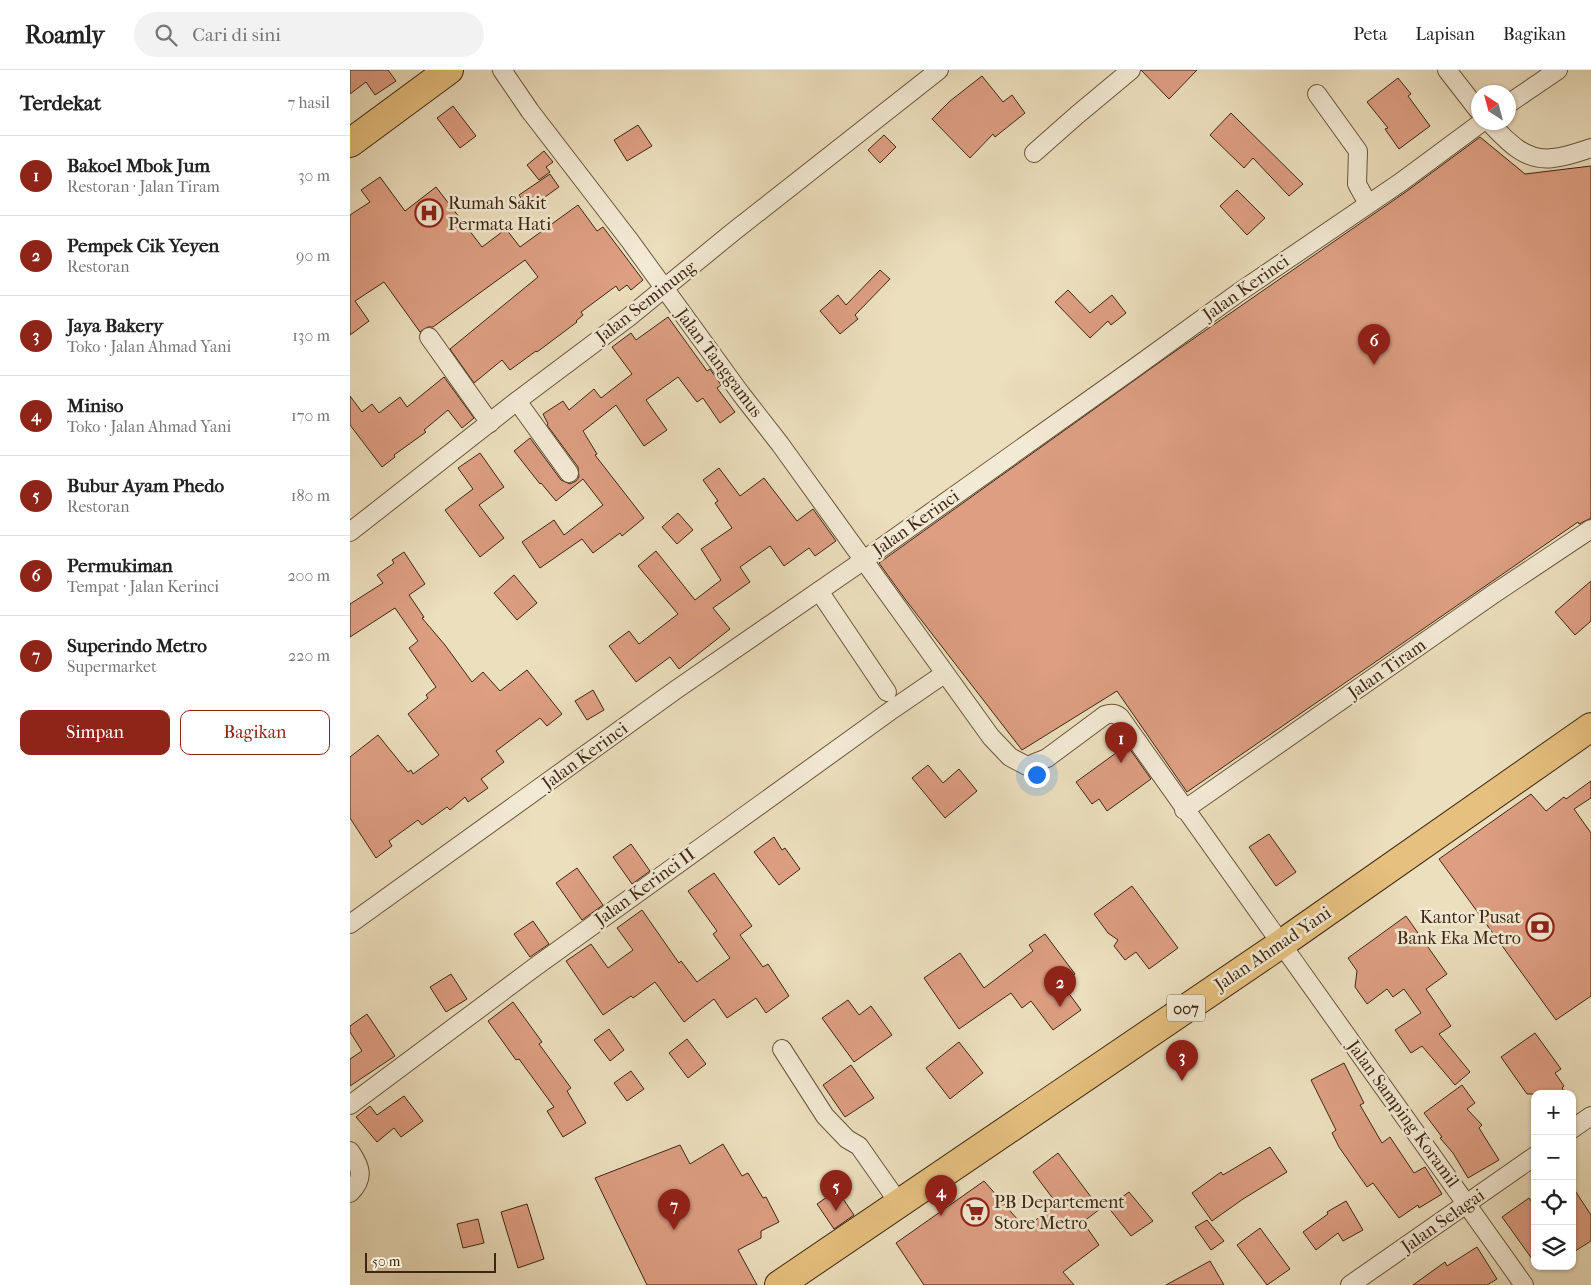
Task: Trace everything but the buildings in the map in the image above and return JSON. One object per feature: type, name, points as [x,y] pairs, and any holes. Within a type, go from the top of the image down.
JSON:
[{"type":"main road","points":[[350,143],[449,70]]},
{"type":"main road","name":"Jalan Ahmad Yani","points":[[778,1285],[1281,944],[1591,727]]},
{"type":"street","name":"Jalan Tanggamus","points":[[502,70],[530,111],[630,241],[780,444],[991,738],[1010,757],[1027,766],[1047,758],[1105,715],[1117,714],[1184,810]]},
{"type":"street","name":"Jalan Seminung","points":[[350,532],[664,289],[733,232],[940,70]]},
{"type":"street","points":[[1034,152],[1108,77],[1131,70]]},
{"type":"street","points":[[1447,70],[1471,101]]},
{"type":"street","points":[[1516,99],[1558,70]]},
{"type":"street","points":[[1317,94],[1358,151],[1357,184],[1368,204]]},
{"type":"street","name":"Jalan Kerinci","points":[[350,924],[676,689],[864,560],[1238,293],[1368,204],[1471,130]]},
{"type":"street","points":[[1497,130],[1509,142],[1531,157],[1553,159],[1591,148]]},
{"type":"street","points":[[429,338],[490,423]]},
{"type":"street","points":[[517,401],[569,473]]},
{"type":"street","name":"Jalan Tiram","points":[[1184,810],[1492,594],[1591,530]]},
{"type":"street","points":[[819,591],[887,692]]},
{"type":"street","name":"Jalan Kerinci II","points":[[350,1105],[535,966],[944,674]]},
{"type":"street","name":"Jalan Samping Koramil","points":[[1184,810],[1524,1285]]},
{"type":"street","points":[[782,1049],[825,1116],[847,1139],[859,1146],[898,1203]]},
{"type":"street","points":[[1576,1127],[1591,1116]]},
{"type":"street","points":[[350,1151],[359,1166],[360,1177],[356,1187],[350,1193]]},
{"type":"street","name":"Jalan Selagai","points":[[1350,1285],[1531,1159]]},
{"type":"place","name":"Rumah Sakit Permata Hati","points":[[429,213]]},
{"type":"place","name":"Permukiman","points":[[1374,365]]},
{"type":"place","name":"Bakoel Mbok Jum","points":[[1121,763]]},
{"type":"place","name":"Kantor Pusat Bank Eka Metro","points":[[1540,927]]},
{"type":"place","name":"Pempek Cik Yeyen","points":[[1060,1007]]},
{"type":"place","name":"Jaya Bakery","points":[[1182,1081]]},
{"type":"place","name":"Bubur Ayam Phedo","points":[[836,1211]]},
{"type":"place","name":"PB Departement Store Metro","points":[[975,1212]]},
{"type":"place","name":"Miniso","points":[[941,1216]]},
{"type":"place","name":"Superindo Metro","points":[[674,1230]]}]
